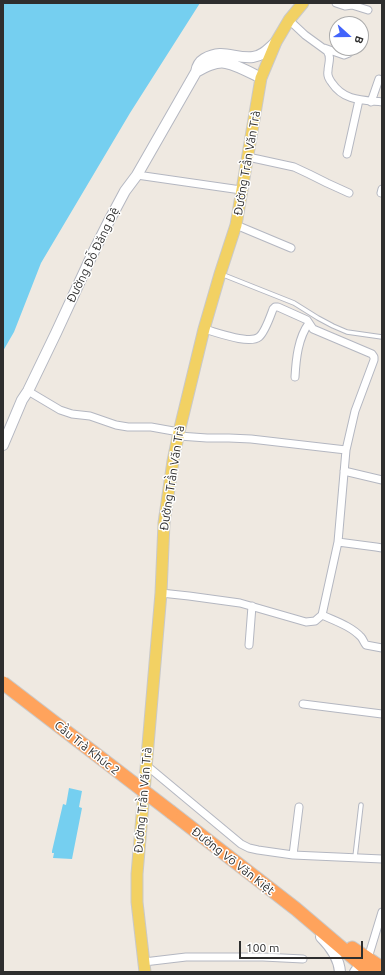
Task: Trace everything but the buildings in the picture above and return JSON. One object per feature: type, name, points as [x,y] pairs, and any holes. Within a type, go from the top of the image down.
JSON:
[{"type":"highway","name":"Cầu Trà Khúc 2","points":[[3,683],[171,812]]},
{"type":"highway","name":"Đường Võ Văn Kiệt","points":[[171,812],[369,966]]},
{"type":"main road","name":"Đường Trần Văn Trà","points":[[145,967],[137,902],[137,874],[161,593],[164,523],[173,461],[204,329],[236,225],[261,78],[276,42],[289,20],[303,3]]},
{"type":"street","points":[[336,3],[345,6],[352,5],[368,10]]},
{"type":"street","points":[[289,20],[329,54],[328,76],[338,91],[350,98],[370,102],[382,102]]},
{"type":"street","name":"Đường Đỗ Đăng Đệ","points":[[3,445],[22,400],[28,391],[109,221],[125,191],[137,175],[196,72],[200,61],[215,54],[252,57],[260,55],[276,42]]},
{"type":"street","points":[[323,48],[329,50]]},
{"type":"street","points":[[196,72],[207,66],[218,63],[226,63],[261,78]]},
{"type":"street","points":[[370,102],[379,79]]},
{"type":"street","points":[[347,154],[359,100]]},
{"type":"street","points":[[248,157],[294,167],[349,193]]},
{"type":"street","points":[[137,175],[241,190]]},
{"type":"street","points":[[236,225],[291,248]]},
{"type":"street","points":[[161,593],[240,603],[306,622],[315,621],[322,615],[338,542],[346,450],[355,411],[374,360],[372,354],[313,329],[303,317],[278,307],[273,309],[262,334],[258,338],[251,340],[237,338],[204,329]]},
{"type":"street","points":[[295,377],[296,360],[302,335],[304,329],[309,323]]},
{"type":"street","points":[[28,391],[60,410],[72,414],[90,416],[116,426],[151,427],[179,434],[207,438],[251,439],[346,450]]},
{"type":"street","points":[[344,472],[382,480]]},
{"type":"street","points":[[338,542],[382,548]]},
{"type":"street","points":[[249,645],[252,606]]},
{"type":"street","points":[[322,615],[354,630],[366,645],[382,648]]},
{"type":"street","points":[[302,704],[382,714]]},
{"type":"street","points":[[146,765],[241,844],[249,848],[293,855],[382,859]]},
{"type":"street","points":[[293,855],[299,807]]},
{"type":"street","points":[[296,909],[311,928],[330,946],[336,957],[340,972]]},
{"type":"street","points":[[369,966],[382,912]]},
{"type":"street","points":[[145,967],[194,957],[263,956],[303,959]]},
{"type":"lane","points":[[220,274],[294,303],[323,321],[347,332],[382,337]]},
{"type":"lane","points":[[355,858],[361,805]]},
{"type":"water","points":[[3,3],[200,3],[130,113],[41,263],[14,332],[3,351]]},
{"type":"water","points":[[69,788],[82,791],[79,807],[82,808],[72,859],[53,858],[54,853],[52,853],[52,851],[63,804],[66,805]]}]
